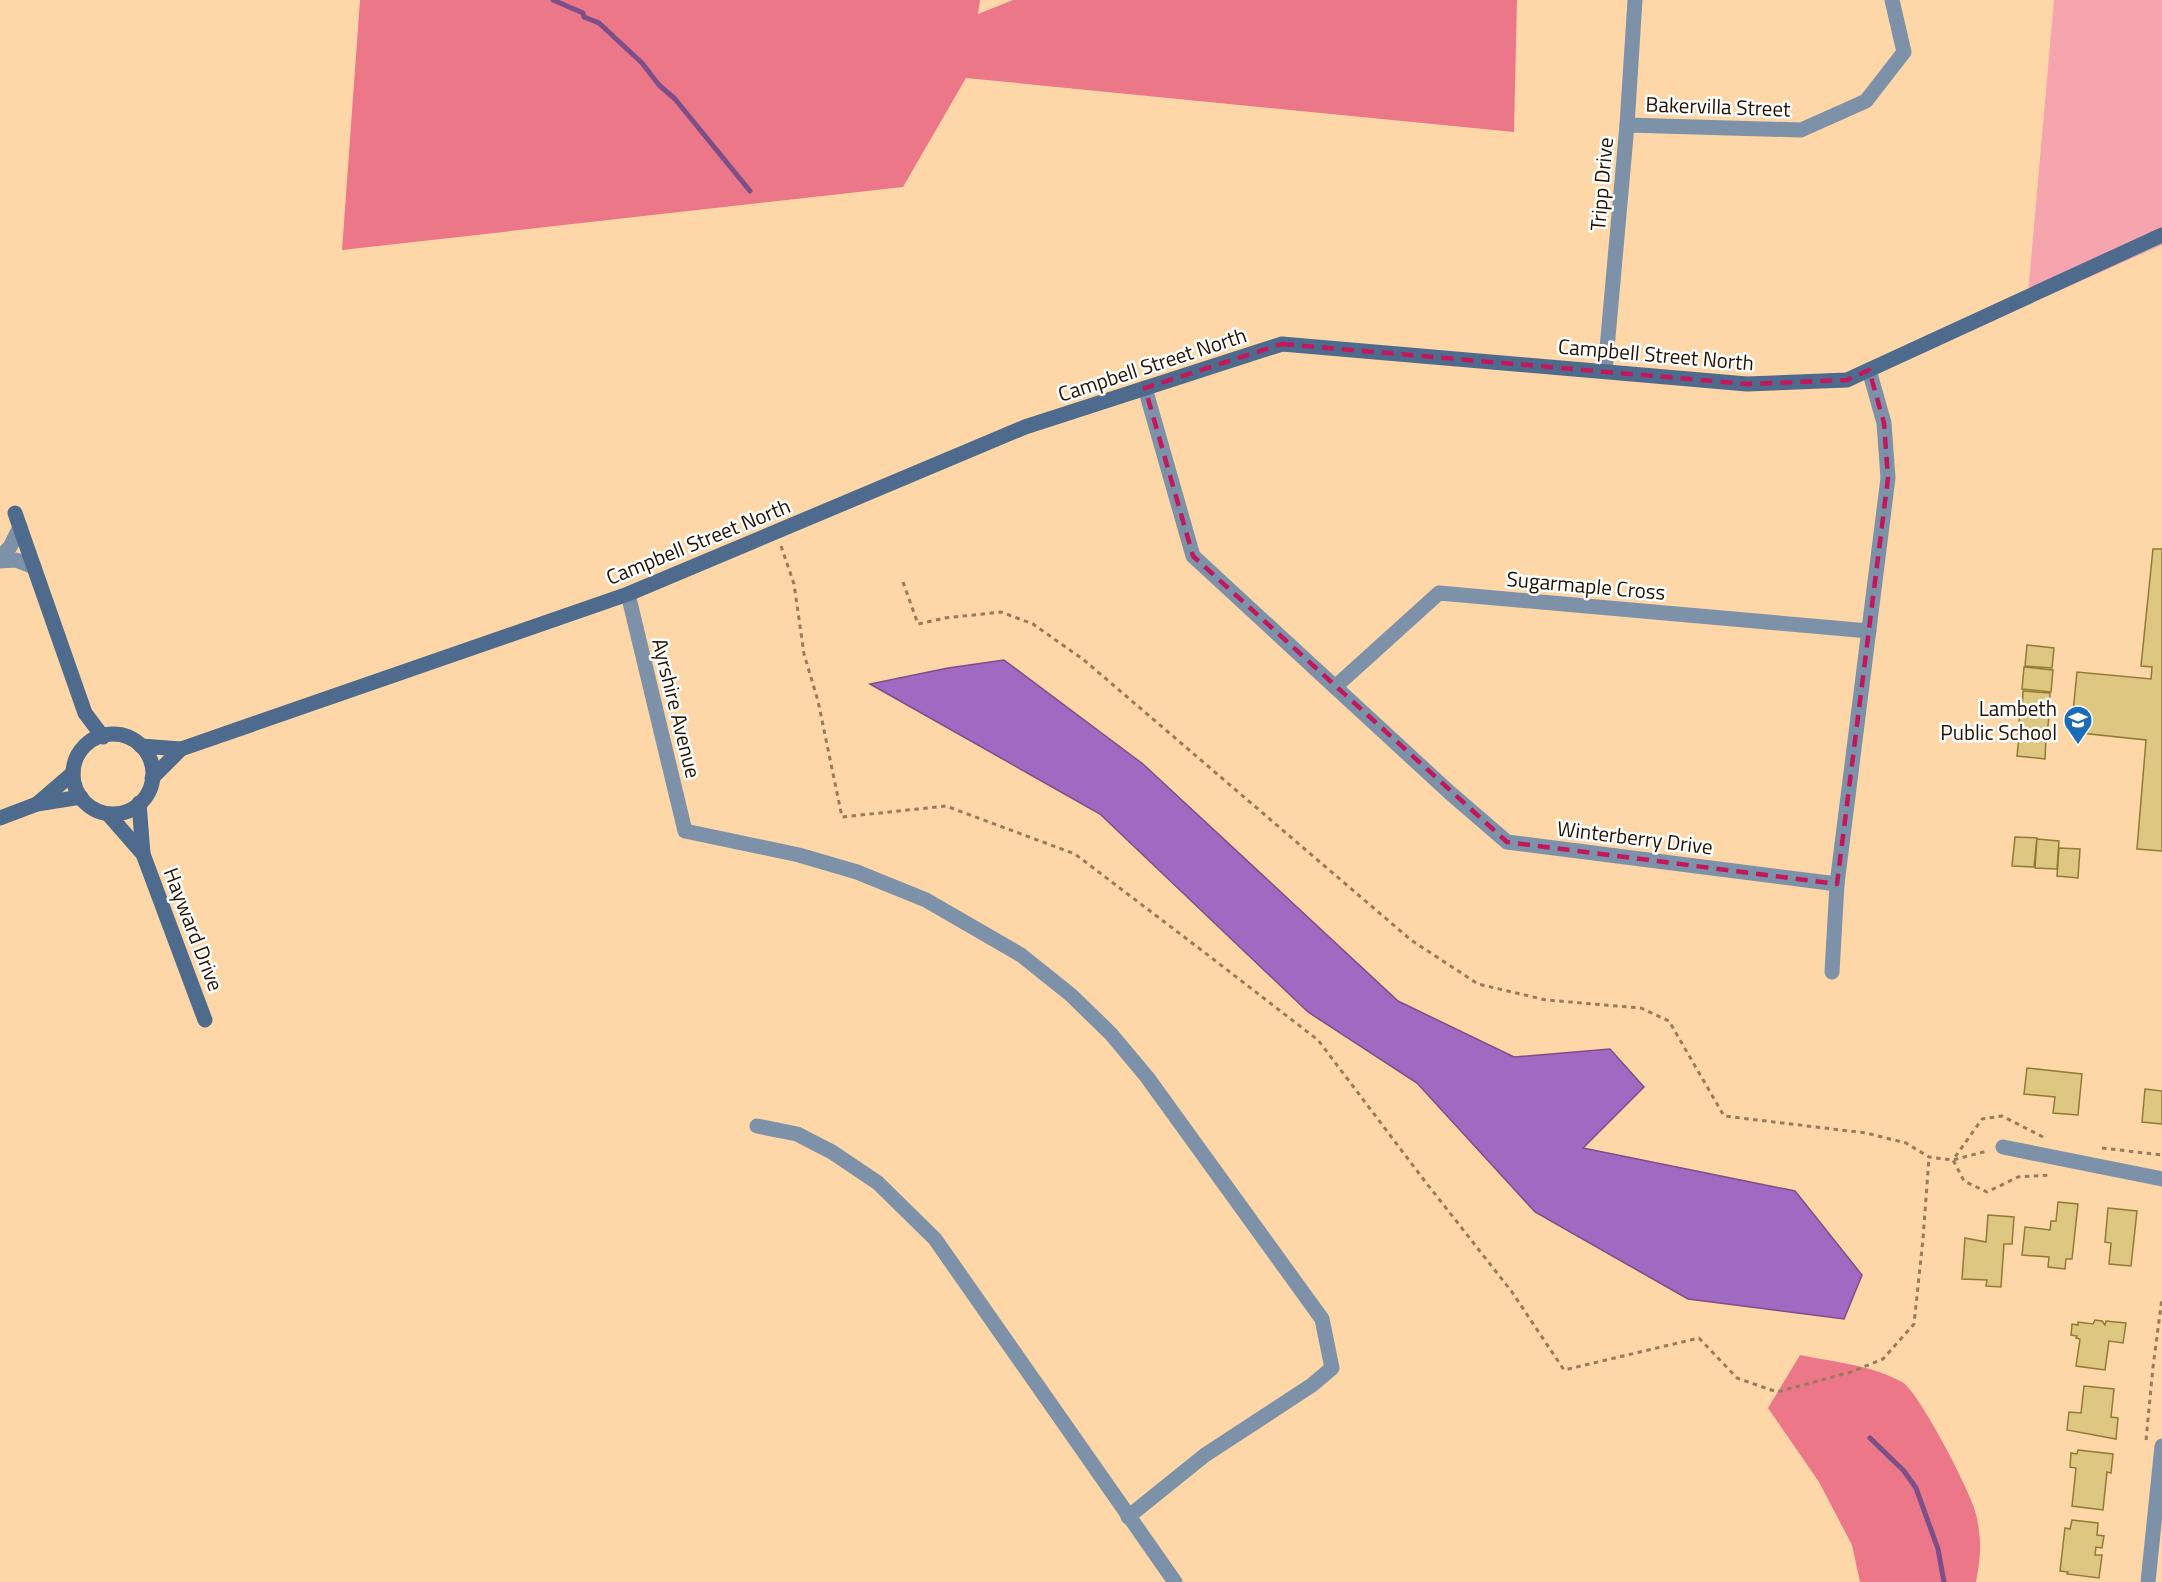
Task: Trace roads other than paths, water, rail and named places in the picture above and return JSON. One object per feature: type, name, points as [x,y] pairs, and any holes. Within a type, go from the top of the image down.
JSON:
[{"type":"street","name":"Tripp Drive","points":[[1605,371],[1627,125],[1635,0]]},
{"type":"street","name":"Bakervilla Street","points":[[1627,125],[1801,130],[1866,101],[1904,52],[1892,0]]},
{"type":"street","name":"Campbell Street North","points":[[141,746],[181,749],[628,594],[1025,427],[1282,344],[1747,384],[1847,380],[2162,235]]},
{"type":"street","points":[[1832,972],[1837,884],[1888,478],[1884,423],[1869,370]]},
{"type":"street","name":"Winterberry Drive","points":[[1145,388],[1193,556],[1449,792],[1507,842],[1837,884]]},
{"type":"street","points":[[0,559],[10,547],[18,520],[86,713],[103,737]]},
{"type":"street","points":[[0,559],[16,560],[34,567]]},
{"type":"street","name":"Sugarmaple Cross","points":[[1335,687],[1438,593],[1869,631]]},
{"type":"street","name":"Ayrshire Avenue","points":[[628,594],[685,831],[799,855],[857,872],[926,900],[1021,955],[1071,995],[1111,1034],[1147,1077],[1322,1319],[1332,1368],[1312,1385],[1205,1455],[1128,1517]]},
{"type":"street","points":[[82,748],[86,713]]},
{"type":"street","points":[[110,734],[123,735],[141,746],[150,761],[152,778],[150,787],[140,803],[121,813],[108,814],[84,803],[72,779],[78,754],[86,744],[110,734]]},
{"type":"street","name":"Campbell Street North","points":[[152,778],[181,749]]},
{"type":"street","points":[[37,804],[73,773]]},
{"type":"street","points":[[0,818],[37,804],[81,797]]},
{"type":"street","name":"Hayward Drive","points":[[140,803],[143,854],[205,1020]]},
{"type":"street","name":"Hayward Drive","points":[[108,814],[143,854]]},
{"type":"street","points":[[757,1126],[797,1134],[832,1152],[878,1183],[935,1239],[1175,1582]]},
{"type":"street","points":[[2003,1147],[2162,1179]]},
{"type":"street","points":[[2148,1582],[2162,1446]]},
{"type":"waterway","points":[[553,0],[599,23],[642,63],[659,85],[675,99],[750,191]]},
{"type":"waterway","points":[[1870,1438],[1904,1471],[1916,1488],[1938,1549],[1944,1582]]},
{"type":"place","name":"Lambeth Public School","points":[[2078,746]]}]
